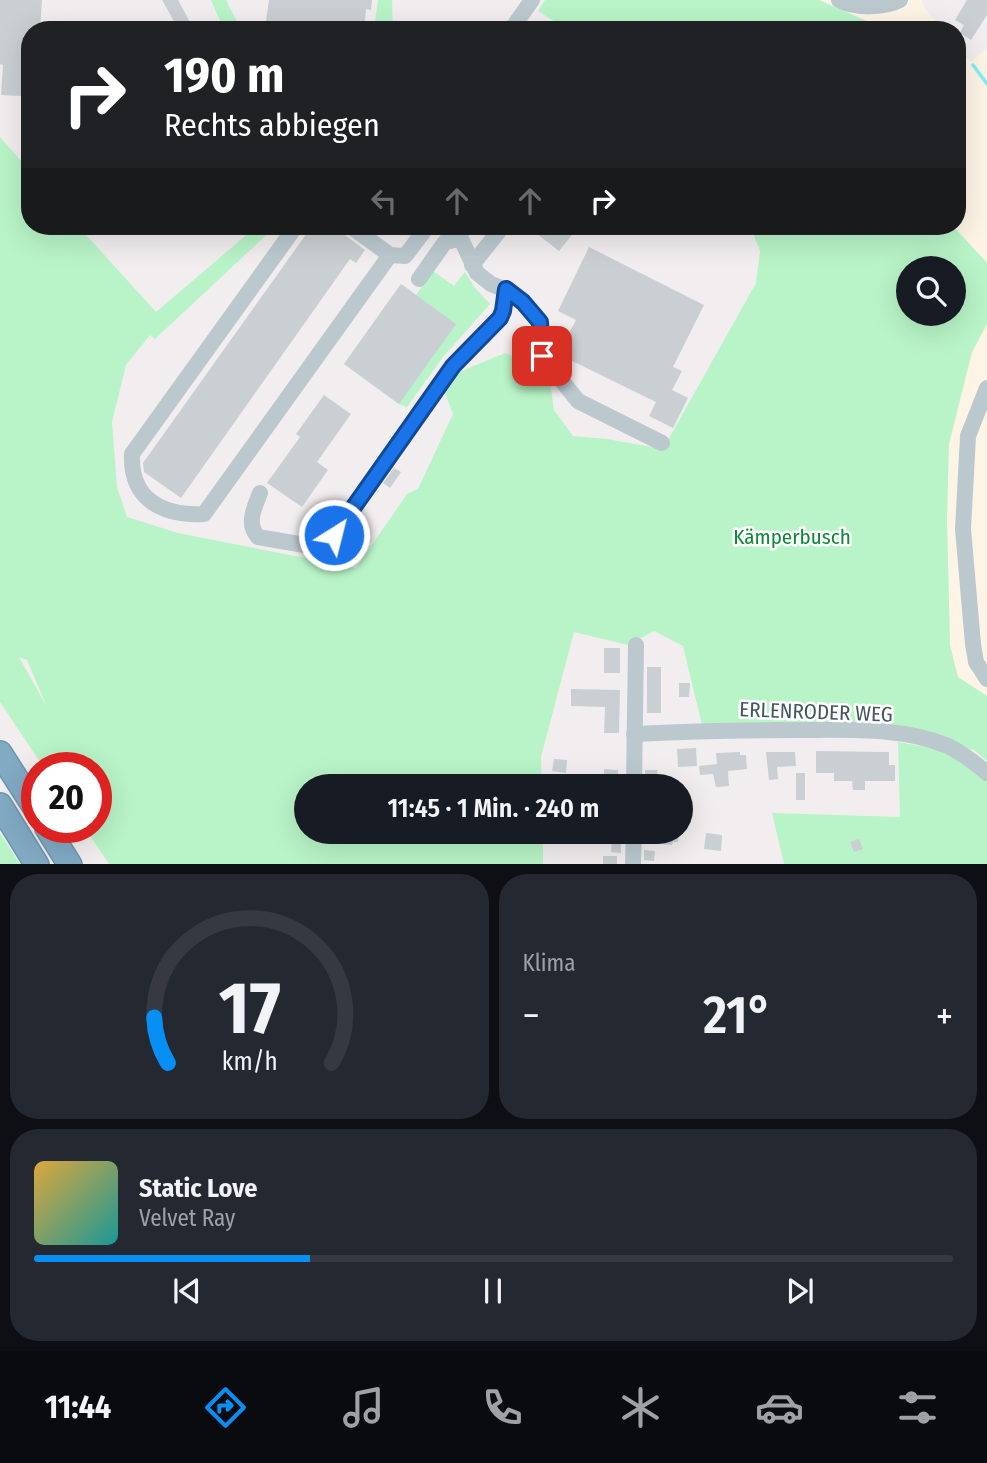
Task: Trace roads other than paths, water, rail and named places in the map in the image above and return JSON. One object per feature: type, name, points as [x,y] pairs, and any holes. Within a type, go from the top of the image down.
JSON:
[{"type":"highway","points":[[0,753],[21,786]]},
{"type":"highway","points":[[0,805],[37,864]]},
{"type":"highway","points":[[57,843],[71,864]]},
{"type":"street","points":[[517,21],[532,0]]},
{"type":"street","points":[[839,0],[845,4],[892,4],[897,0]]},
{"type":"street","points":[[290,235],[132,454],[131,471],[144,495],[157,507],[187,515],[204,514],[390,255]]},
{"type":"street","points":[[362,235],[390,255],[405,256],[421,235]]},
{"type":"street","points":[[419,279],[445,242],[456,235]]},
{"type":"street","points":[[461,235],[477,273],[523,302],[540,322],[542,356],[578,401],[662,443]]},
{"type":"street","points":[[472,265],[496,235]]},
{"type":"street","points":[[260,493],[251,524],[251,529],[258,537],[310,546],[334,535],[453,366],[500,318],[506,289]]},
{"type":"street","points":[[987,388],[983,411],[968,436],[963,529],[973,644],[976,662],[987,679]]},
{"type":"street","points":[[634,774],[636,645]]},
{"type":"street","name":"ERLENRODER WEG","points":[[634,734],[697,730],[868,730],[913,737],[946,746],[965,755],[987,773]]},
{"type":"street","points":[[634,844],[634,864]]},
{"type":"waterway","points":[[973,65],[987,84]]},
{"type":"park label","name":"Kämperbusch","points":[[792,537]]}]
